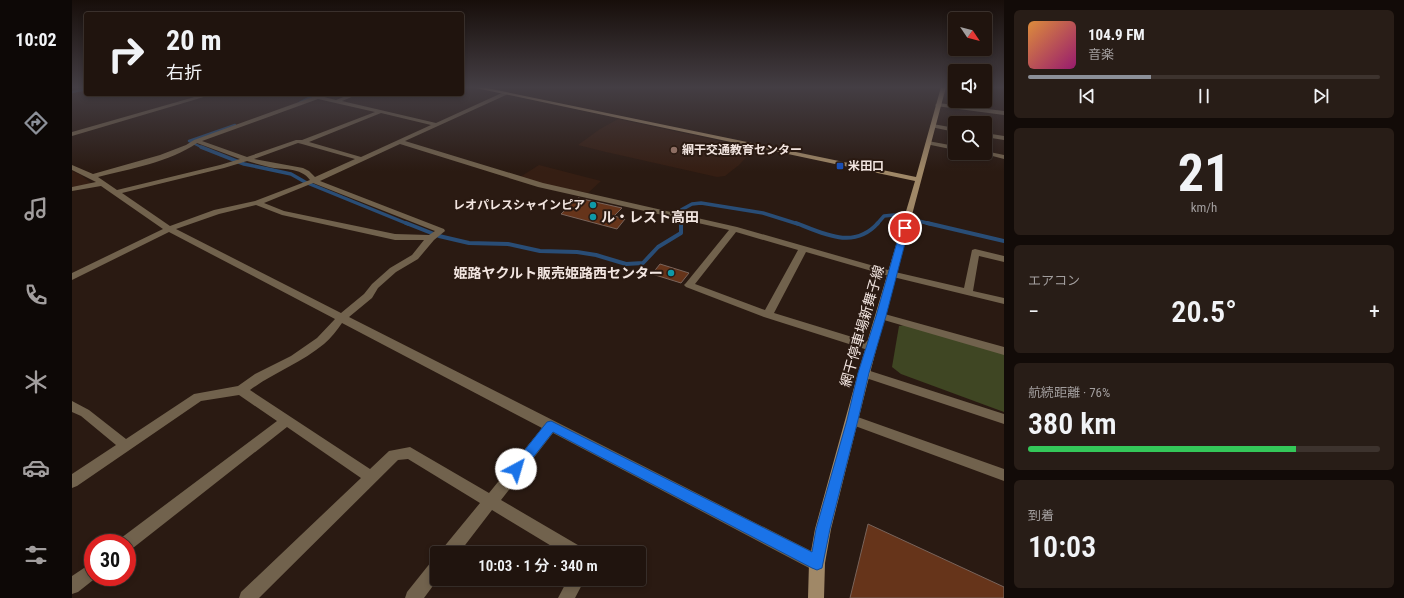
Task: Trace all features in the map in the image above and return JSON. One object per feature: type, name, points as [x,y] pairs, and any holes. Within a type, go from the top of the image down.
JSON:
[{"type":"main road","points":[[605,115],[919,180]]},
{"type":"main road","name":"網干停車場新舞子線","points":[[816,598],[817,563],[823,529],[871,347],[919,180],[936,115]]},
{"type":"street","points":[[72,134],[138,115]]},
{"type":"street","points":[[92,176],[171,154],[192,145],[196,141],[270,115]]},
{"type":"street","points":[[303,142],[373,115]]},
{"type":"street","points":[[393,115],[438,125]]},
{"type":"street","points":[[72,277],[169,229],[217,212],[257,203],[302,186],[459,115]]},
{"type":"street","points":[[933,126],[948,129]]},
{"type":"street","points":[[992,136],[1004,138]]},
{"type":"street","points":[[116,192],[231,164],[298,140],[362,159]]},
{"type":"street","points":[[72,482],[198,397],[241,390],[259,376],[295,359],[321,341],[342,317],[368,296],[393,270],[415,257],[441,231],[314,181],[311,176],[305,172],[246,159],[196,141]]},
{"type":"street","points":[[400,142],[541,185],[734,229],[803,250],[892,274],[1004,301]]},
{"type":"street","points":[[928,143],[948,147]]},
{"type":"street","points":[[992,155],[1004,157]]},
{"type":"street","points":[[72,167],[104,183],[169,229],[817,563]]},
{"type":"street","points":[[72,189],[104,183]]},
{"type":"street","points":[[257,203],[282,213],[395,236],[435,236]]},
{"type":"street","points":[[734,229],[689,285],[768,315],[871,347]]},
{"type":"street","points":[[768,315],[803,250]]},
{"type":"street","points":[[968,293],[975,252],[1004,259]]},
{"type":"street","points":[[881,316],[1004,351]]},
{"type":"street","points":[[864,373],[1004,419]]},
{"type":"street","points":[[241,390],[371,477]]},
{"type":"street","points":[[72,406],[85,413],[126,446]]},
{"type":"street","points":[[852,420],[1004,475]]},
{"type":"street","points":[[136,536],[286,421]]},
{"type":"street","points":[[455,546],[551,426]]},
{"type":"street","points":[[247,598],[394,455],[410,453],[565,546]]},
{"type":"street","points":[[72,586],[84,577]]},
{"type":"street","points":[[413,598],[430,577]]},
{"type":"street","points":[[566,598],[573,586]]},
{"type":"shaded area","name":"網干交通教育センター","points":[[618,119],[753,148],[739,165],[725,176],[717,177],[578,145],[600,129]]},
{"type":"shaded area","points":[[539,165],[601,181],[588,193],[542,184],[520,177]]},
{"type":"shaded area","points":[[72,171],[81,175],[92,184],[72,187]]},
{"type":"green space","points":[[905,325],[1004,353],[1004,412],[901,374],[892,367],[899,326]]},
{"type":"building","name":"ル・レスト高田","points":[[578,198],[622,208],[614,216],[625,219],[617,229],[561,214]]},
{"type":"building","name":"姫路ヤクルト販売姫路西センター","points":[[660,264],[689,273],[681,283],[652,274]]},
{"type":"building","points":[[868,524],[1004,587],[1004,598],[850,598]]},
{"type":"waterway","points":[[201,147],[189,141],[235,125]]},
{"type":"waterway","points":[[201,147],[244,164],[291,174],[305,182],[408,224]]},
{"type":"waterway","points":[[406,223],[439,236],[469,243],[508,244],[540,251],[577,252],[596,255],[626,264],[643,263],[658,247],[681,233],[681,210],[692,204],[701,203],[763,213],[798,224]]},
{"type":"waterway","points":[[877,224],[884,216],[894,215],[931,224]]},
{"type":"waterway","points":[[796,223],[828,235],[849,238],[859,236],[869,231],[877,224]]},
{"type":"waterway","points":[[927,223],[1004,241]]},
{"type":"place","name":"網干交通教育センター","points":[[674,150]]},
{"type":"place","name":"米田口","points":[[840,166]]},
{"type":"place","name":"レオパレスシャインピア","points":[[593,205]]},
{"type":"place","name":"ル・レスト高田","points":[[593,217]]},
{"type":"place","name":"姫路ヤクルト販売姫路西センター","points":[[671,273]]},
{"type":"route","points":[[516,469],[551,426],[817,563],[823,529],[871,347],[905,228]]}]
